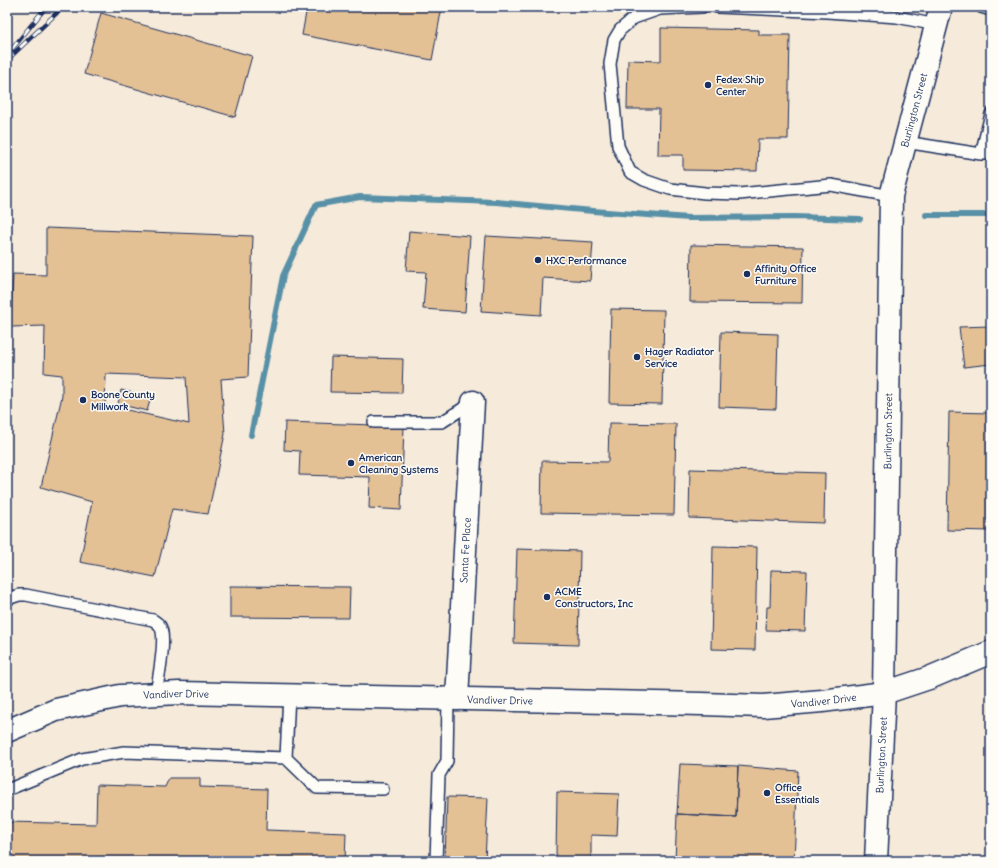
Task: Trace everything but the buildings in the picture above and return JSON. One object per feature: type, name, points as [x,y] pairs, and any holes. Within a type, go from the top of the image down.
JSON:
[{"type":"street","name":"Burlington Street","points":[[876,861],[884,693],[891,196],[939,16]]},
{"type":"street","name":"Santa Fe Place","points":[[452,699],[473,402]]},
{"type":"street","name":"Vandiver Drive","points":[[7,731],[56,710],[120,696],[178,693],[289,694],[763,706],[822,701],[884,693],[929,678],[991,652]]},
{"type":"lane","points":[[702,7],[660,8],[634,18],[620,30],[614,40],[610,64],[618,146],[630,172],[644,180],[670,189],[705,193],[739,194],[831,185],[891,196]]},
{"type":"lane","points":[[717,7],[897,17],[939,16]]},
{"type":"lane","points":[[981,7],[991,10]]},
{"type":"lane","points":[[905,142],[986,154],[991,114]]},
{"type":"lane","points":[[374,422],[442,422],[473,402]]},
{"type":"lane","points":[[7,599],[19,595],[26,595],[158,622],[161,627],[163,641],[156,694]]},
{"type":"lane","points":[[286,758],[289,694]]},
{"type":"lane","points":[[436,861],[439,775],[447,761],[452,699]]},
{"type":"lane","points":[[7,790],[82,759],[124,752],[286,758],[317,788],[383,789]]},
{"type":"waterway","points":[[251,435],[283,276],[316,205],[360,197],[496,202],[689,218],[794,217],[860,219]]},
{"type":"waterway","points":[[926,215],[991,215]]},
{"type":"railway","points":[[12,49],[46,7]]},
{"type":"railway","points":[[7,60],[63,7]]},
{"type":"place","name":"Fedex Ship Center","points":[[708,85]]},
{"type":"place","name":"HXC Performance","points":[[538,260]]},
{"type":"place","name":"Affinity Office Furniture","points":[[747,274]]},
{"type":"place","name":"Hager Radiator Service","points":[[637,357]]},
{"type":"place","name":"Boone County Millwork","points":[[83,400]]},
{"type":"place","name":"American Cleaning Systems","points":[[351,463]]},
{"type":"place","name":"ACME Constructors, Inc","points":[[547,597]]},
{"type":"place","name":"Office Essentials","points":[[767,793]]}]
